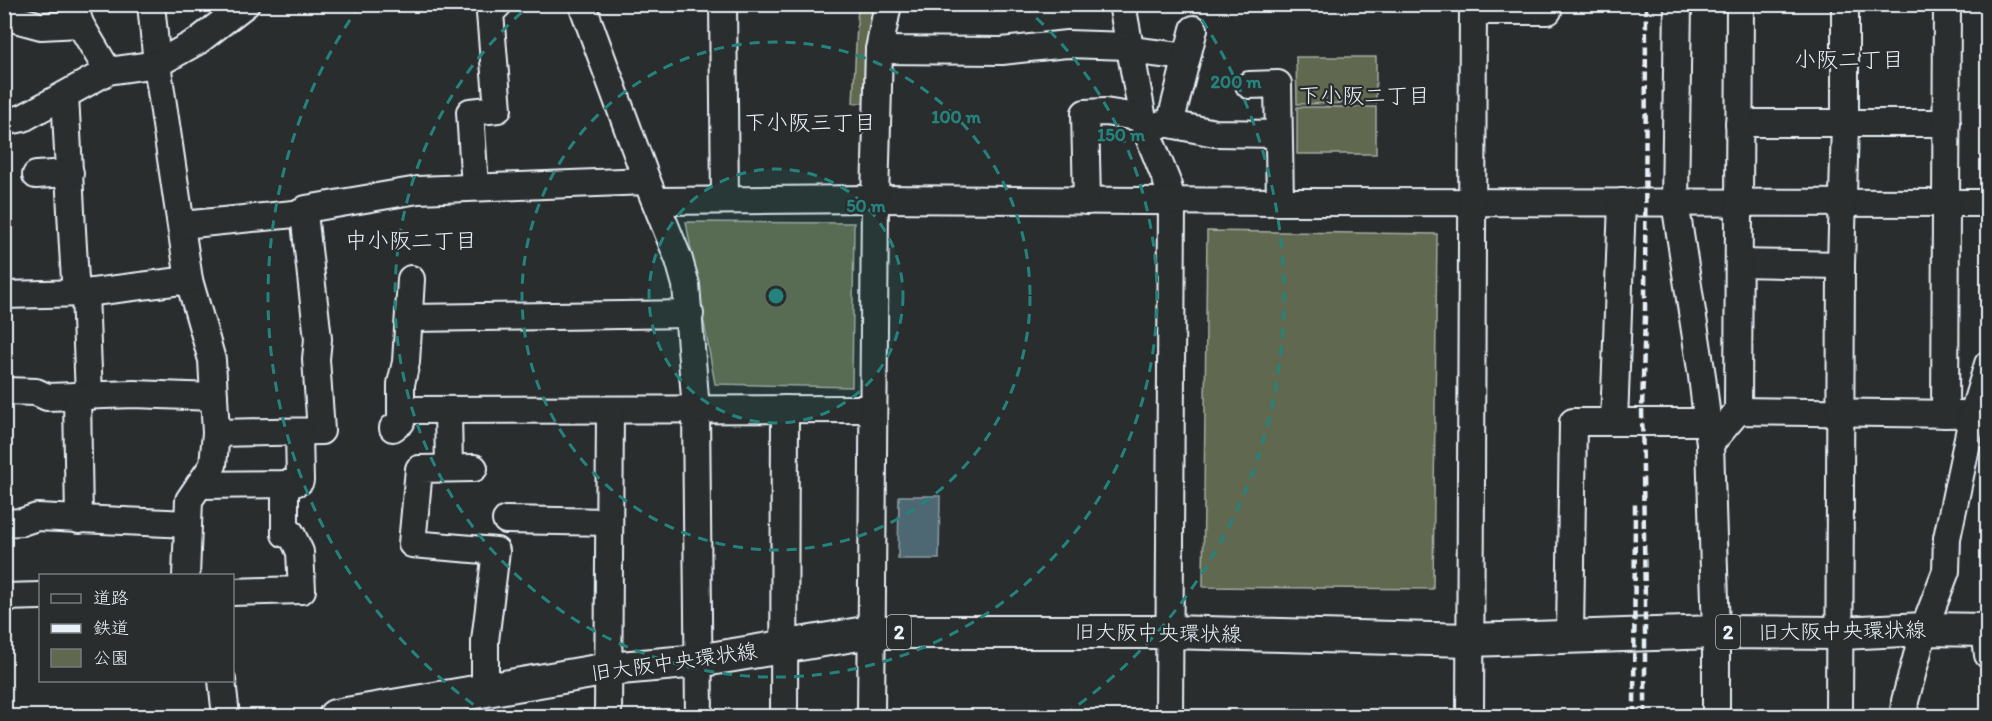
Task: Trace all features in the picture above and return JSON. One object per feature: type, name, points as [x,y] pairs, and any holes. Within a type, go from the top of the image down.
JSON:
[{"type":"main road","name":"旧大阪中央環状線","points":[[335,717],[609,669],[698,661],[871,632],[1170,632],[1469,640],[1716,632],[1841,633],[1924,629],[1987,639]]},
{"type":"street","points":[[151,4],[157,64],[189,280],[212,360],[216,433],[213,465],[189,500],[186,574]]},
{"type":"street","points":[[475,187],[470,112],[498,109],[489,13],[499,4]]},
{"type":"street","points":[[582,4],[679,260],[686,285],[696,410],[699,717]]},
{"type":"street","points":[[723,4],[725,200]]},
{"type":"street","points":[[871,717],[875,199],[879,50],[888,4]]},
{"type":"street","points":[[1122,4],[1130,48],[1153,125],[1172,202],[1169,717]]},
{"type":"street","points":[[1470,717],[1473,8],[1548,11],[1548,4]]},
{"type":"street","points":[[1678,4],[1676,202],[1709,433],[1716,632],[1716,717]]},
{"type":"street","points":[[1738,411],[1740,4]]},
{"type":"street","points":[[1839,717],[1841,265],[1845,124],[1845,4]]},
{"type":"street","points":[[1945,414],[1947,4]]},
{"type":"street","points":[[4,122],[23,118],[108,71],[157,64],[198,41],[239,8]]},
{"type":"street","points":[[10,13],[41,26],[77,14],[108,71]]},
{"type":"street","points":[[1153,125],[1187,57],[1194,29]]},
{"type":"street","points":[[879,50],[1002,51],[1067,44],[1130,48],[1187,57]]},
{"type":"street","points":[[1249,85],[1278,84],[1280,202]]},
{"type":"street","points":[[65,96],[70,173],[69,211],[81,293],[83,396],[80,520]]},
{"type":"street","points":[[1087,201],[1085,113],[1105,112],[1153,125],[1215,133],[1278,134]]},
{"type":"street","points":[[1739,123],[1947,123]]},
{"type":"street","points":[[36,175],[70,173]]},
{"type":"street","points":[[182,225],[304,213],[306,209],[418,190],[475,187],[652,191],[725,200],[1988,204]]},
{"type":"street","points":[[1614,422],[1622,202]]},
{"type":"street","points":[[216,433],[321,431],[316,359],[318,339],[304,213]]},
{"type":"street","points":[[1739,263],[1841,265]]},
{"type":"street","points":[[411,279],[406,362],[397,418],[448,411],[873,409]]},
{"type":"street","points":[[4,295],[81,293],[189,280]]},
{"type":"street","points":[[410,318],[690,314]]},
{"type":"street","points":[[1904,717],[1905,701],[1924,629],[1946,571],[1947,537],[1973,414],[1988,364]]},
{"type":"street","points":[[4,391],[36,392],[47,397],[134,394],[214,397]]},
{"type":"street","points":[[784,717],[785,409]]},
{"type":"street","points":[[609,717],[610,410]]},
{"type":"street","points":[[448,411],[449,468]]},
{"type":"street","points":[[1570,636],[1573,422],[1614,422],[1709,433],[1738,411],[1973,414]]},
{"type":"street","points":[[200,485],[285,484],[300,481],[299,432]]},
{"type":"street","points":[[474,468],[418,469],[412,544],[496,551],[485,641],[485,691]]},
{"type":"street","points":[[234,591],[302,590],[300,552],[291,533],[285,534],[285,484]]},
{"type":"street","points":[[4,523],[22,522],[37,517],[188,524]]},
{"type":"street","points":[[506,520],[609,522]]},
{"type":"street","points":[[4,597],[39,596]]},
{"type":"street","points":[[222,682],[226,717]]},
{"type":"green space","points":[[858,5],[882,5],[870,103],[853,103]]},
{"type":"green space","points":[[1296,57],[1376,57],[1376,103],[1297,104]]},
{"type":"green space","points":[[1297,107],[1376,107],[1376,154],[1297,154]]},
{"type":"green space","points":[[686,222],[854,223],[852,387],[715,384]]},
{"type":"green space","points":[[1207,231],[1437,234],[1433,589],[1203,587]]},
{"type":"water","points":[[899,496],[940,496],[939,559],[898,559]]},
{"type":"railway","points":[[1645,716],[1642,408],[1645,317],[1646,4]]},
{"type":"railway","points":[[1634,716],[1635,501]]},
{"type":"district","name":"小阪二丁目","points":[[1849,59]]},
{"type":"district","name":"下小阪二丁目","points":[[1364,95]]},
{"type":"district","name":"下小阪三丁目","points":[[810,122]]},
{"type":"district","name":"中小阪二丁目","points":[[411,240]]}]
